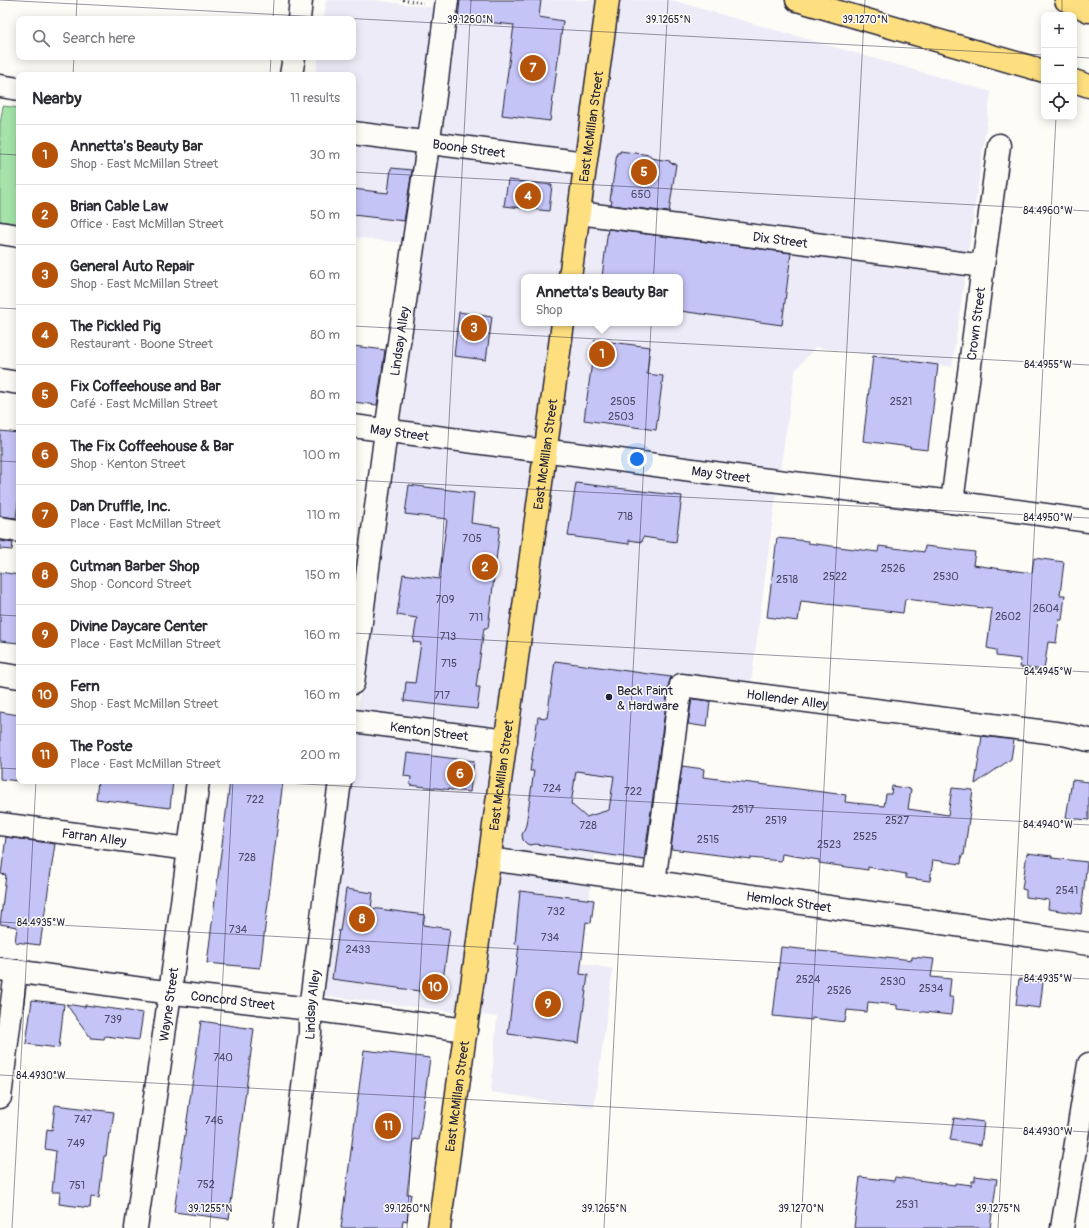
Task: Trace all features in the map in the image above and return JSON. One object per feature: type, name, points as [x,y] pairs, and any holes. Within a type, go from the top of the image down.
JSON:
[{"type":"main road","name":"East McMillan Street","points":[[570,274],[608,0]]},
{"type":"main road","points":[[797,0],[1041,70]]},
{"type":"main road","points":[[1066,0],[1089,11]]},
{"type":"main road","points":[[1077,82],[1089,86]]},
{"type":"main road","name":"East McMillan Street","points":[[439,1228],[563,326]]},
{"type":"street","points":[[298,16],[301,0]]},
{"type":"street","name":"Lindsay Alley","points":[[356,660],[386,431],[428,143],[438,2]]},
{"type":"street","points":[[292,72],[294,60]]},
{"type":"street","points":[[0,86],[16,89]]},
{"type":"street","name":"Boone Street","points":[[356,133],[585,163]]},
{"type":"street","name":"Crown Street","points":[[952,502],[999,145]]},
{"type":"street","name":"Dix Street","points":[[578,213],[983,266]]},
{"type":"street","points":[[0,233],[16,236]]},
{"type":"street","points":[[0,380],[16,383]]},
{"type":"street","name":"May Street","points":[[356,426],[736,476],[952,502],[1089,521]]},
{"type":"street","points":[[0,528],[16,531]]},
{"type":"street","points":[[0,674],[16,676]]},
{"type":"street","name":"Hollender Alley","points":[[654,882],[681,685],[1063,734],[1089,740]]},
{"type":"street","name":"Kenton Street","points":[[356,721],[506,741]]},
{"type":"street","name":"Wayne Street","points":[[136,1228],[170,993],[198,784]]},
{"type":"street","name":"Lindsay Alley","points":[[285,1228],[310,1033],[310,1009],[340,784]]},
{"type":"street","name":"Farran Alley","points":[[0,824],[189,849]]},
{"type":"street","name":"Hemlock Street","points":[[489,859],[1089,944]]},
{"type":"street","points":[[0,1097],[8,970]]},
{"type":"street","name":"Concord Street","points":[[8,970],[170,993],[310,1009],[466,1030]]},
{"type":"street","points":[[1062,1228],[1089,1064]]},
{"type":"path","points":[[403,0],[438,2]]},
{"type":"shaded area","points":[[326,0],[373,0],[436,8],[438,0],[671,0],[991,92],[952,367],[815,347],[795,371],[774,510],[751,683],[673,673],[649,863],[595,855],[581,963],[613,969],[594,1108],[491,1092],[497,1017],[319,995],[348,784],[356,784],[356,724],[421,245],[356,237],[356,72],[316,72],[318,60],[356,60],[356,16],[324,16]]},
{"type":"green space","points":[[3,106],[16,108],[16,224],[0,221],[0,124]]},
{"type":"building","points":[[460,0],[541,0],[539,17],[563,21],[550,121],[502,115],[514,25],[458,19]]},
{"type":"building","points":[[620,151],[650,155],[650,158],[670,161],[670,163],[676,164],[669,212],[611,205],[612,201],[610,200],[617,153],[620,153]]},
{"type":"building","points":[[391,168],[412,170],[404,221],[356,215],[356,189],[388,193]]},
{"type":"building","points":[[508,180],[552,185],[549,211],[504,206]]},
{"type":"building","points":[[608,229],[791,253],[782,325],[683,311],[683,274],[602,274]]},
{"type":"building","points":[[459,312],[492,317],[486,360],[454,356]]},
{"type":"building","points":[[595,340],[650,347],[647,374],[663,376],[656,430],[584,420]]},
{"type":"building","points":[[356,346],[385,350],[377,405],[356,402]]},
{"type":"building","points":[[873,356],[938,365],[928,450],[863,441]]},
{"type":"building","points":[[0,431],[16,433],[16,518],[0,516]]},
{"type":"building","points":[[576,483],[682,496],[676,542],[643,537],[642,542],[629,540],[629,544],[568,536]]},
{"type":"building","points":[[409,485],[474,493],[471,523],[500,527],[488,628],[484,628],[476,687],[480,687],[477,709],[404,701],[406,682],[415,683],[421,643],[413,642],[417,618],[397,615],[403,574],[439,579],[447,519],[405,514]]},
{"type":"building","points":[[777,538],[808,541],[808,543],[878,552],[879,546],[924,552],[925,546],[975,552],[973,565],[1032,573],[1034,558],[1064,562],[1060,595],[1065,595],[1062,620],[1059,620],[1056,643],[1048,642],[1044,670],[1020,667],[1021,659],[996,656],[996,650],[987,648],[992,609],[905,599],[903,613],[801,601],[798,621],[767,617]]},
{"type":"building","points":[[0,541],[13,543],[12,550],[0,549]]},
{"type":"building","points":[[0,572],[16,575],[16,643],[0,641]]},
{"type":"building","points":[[555,661],[671,677],[644,860],[536,844],[530,845],[523,840],[522,835],[526,825],[534,771],[530,771],[538,717],[547,718]],"holes":[[[576,771],[614,776],[609,810],[586,817],[571,804]]]},
{"type":"building","points":[[692,699],[710,701],[707,727],[688,724]]},
{"type":"building","points":[[0,712],[16,715],[16,781],[0,779]]},
{"type":"building","points":[[982,736],[1014,740],[1011,759],[975,784]]},
{"type":"building","points":[[407,753],[474,761],[470,792],[410,785],[411,777],[404,776]]},
{"type":"building","points":[[682,766],[704,769],[703,777],[846,795],[845,802],[884,806],[886,794],[891,794],[892,786],[911,789],[908,809],[948,815],[952,788],[973,790],[964,855],[962,855],[961,864],[933,860],[930,881],[906,878],[906,874],[868,867],[868,870],[819,863],[819,860],[782,854],[781,861],[750,859],[671,849]]},
{"type":"building","points":[[1072,780],[1089,782],[1089,820],[1066,818]]},
{"type":"building","points":[[98,784],[173,784],[170,808],[96,799]]},
{"type":"building","points":[[230,784],[283,784],[260,968],[207,963]]},
{"type":"building","points":[[6,837],[55,844],[40,945],[15,942],[17,927],[0,924],[6,875],[1,874]]},
{"type":"building","points":[[1027,853],[1052,856],[1052,858],[1087,862],[1081,914],[1048,909],[1049,900],[1026,897],[1026,890],[1022,889]]},
{"type":"building","points":[[346,889],[373,893],[371,908],[425,915],[423,925],[450,929],[441,994],[332,979]]},
{"type":"building","points":[[520,891],[594,900],[591,923],[586,922],[580,974],[588,975],[579,1043],[508,1034],[519,945],[515,944]]},
{"type":"building","points":[[781,947],[886,958],[912,960],[912,957],[934,959],[931,977],[951,979],[949,997],[953,997],[951,1015],[897,1009],[897,1005],[868,1002],[867,1012],[847,1010],[845,1022],[812,1018],[812,1020],[773,1016]]},
{"type":"building","points":[[1019,979],[1043,982],[1040,1008],[1016,1005]]},
{"type":"building","points":[[32,1000],[64,1004],[59,1048],[26,1044]]},
{"type":"building","points":[[66,1004],[85,1007],[85,1005],[143,1013],[139,1040],[105,1036],[104,1039],[91,1038]]},
{"type":"building","points":[[201,1021],[254,1029],[229,1219],[174,1212]]},
{"type":"building","points":[[364,1050],[430,1058],[419,1140],[414,1139],[407,1194],[411,1194],[407,1221],[403,1220],[402,1228],[341,1228]]},
{"type":"building","points":[[55,1105],[114,1112],[106,1156],[104,1156],[99,1198],[91,1197],[90,1208],[59,1204],[60,1192],[52,1192],[56,1151],[45,1149],[47,1129],[52,1130]]},
{"type":"building","points":[[954,1118],[984,1122],[981,1145],[950,1140]]},
{"type":"building","points":[[975,1176],[997,1179],[990,1228],[854,1228],[860,1177],[894,1181],[895,1177],[955,1185],[955,1183],[972,1185],[972,1181],[975,1181]]},
{"type":"place","name":"Dan Druffle, Inc.","points":[[533,68]]},
{"type":"place","name":"Fix Coffeehouse and Bar","points":[[644,172]]},
{"type":"place","name":"The Pickled Pig","points":[[528,196]]},
{"type":"place","name":"General Auto Repair","points":[[474,328]]},
{"type":"place","name":"Annetta's Beauty Bar","points":[[602,354]]},
{"type":"place","name":"Brian Cable Law","points":[[485,567]]},
{"type":"place","name":"Beck Paint & Hardware","points":[[609,697]]},
{"type":"place","name":"The Fix Coffeehouse & Bar","points":[[460,774]]},
{"type":"place","name":"Cutman Barber Shop","points":[[362,919]]},
{"type":"place","name":"Fern","points":[[435,987]]},
{"type":"place","name":"Divine Daycare Center","points":[[548,1004]]},
{"type":"place","name":"The Poste","points":[[388,1126]]}]
